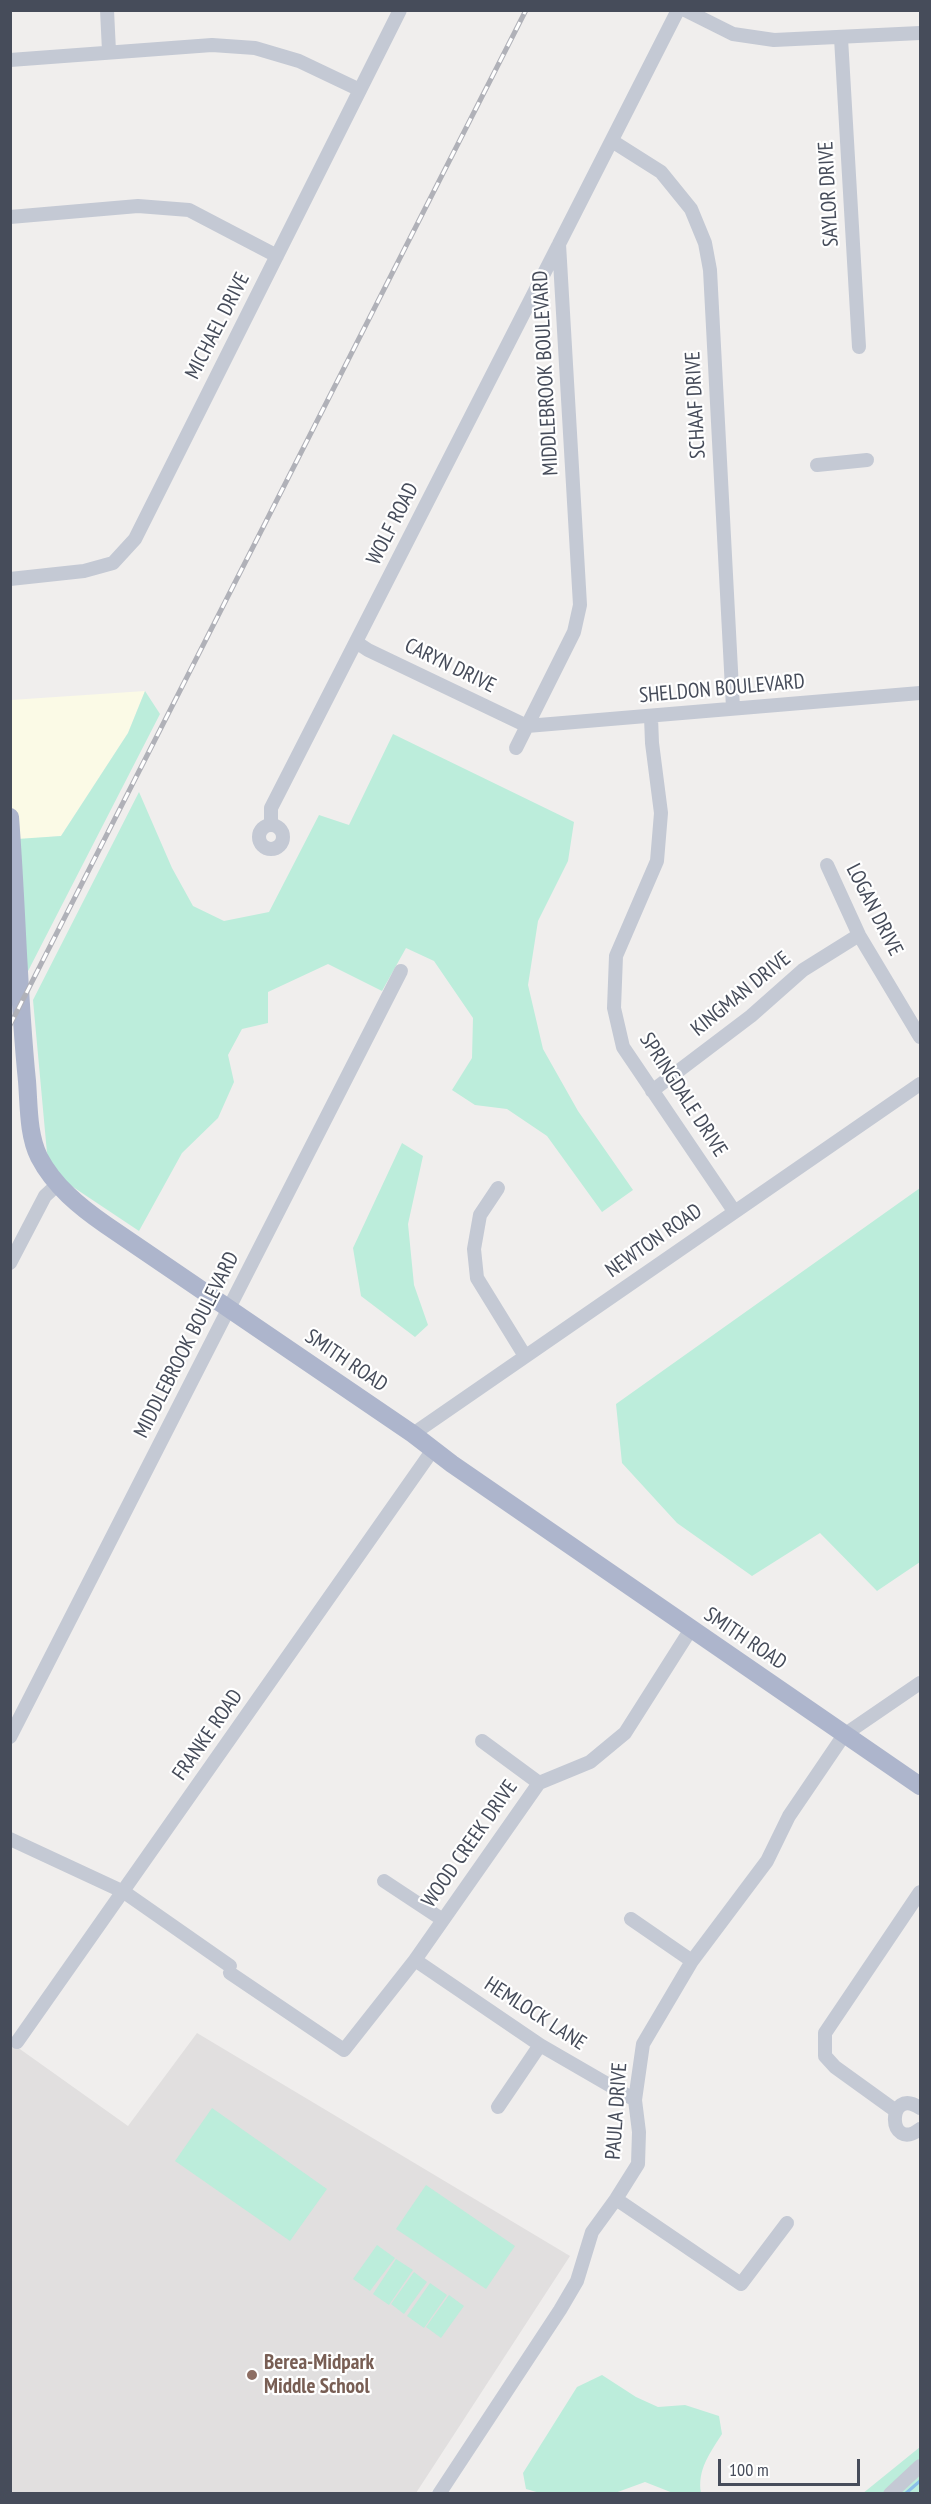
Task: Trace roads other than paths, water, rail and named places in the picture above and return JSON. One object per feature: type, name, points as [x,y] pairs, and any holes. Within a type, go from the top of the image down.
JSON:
[{"type":"main road","name":"SMITH ROAD","points":[[10,817],[23,1043],[31,1124],[39,1156],[58,1184],[103,1223],[413,1434],[432,1451],[921,1786]]},
{"type":"street","points":[[107,10],[109,51]]},
{"type":"street","name":"MICHAEL DRIVE","points":[[10,579],[84,571],[113,563],[135,538],[400,10]]},
{"type":"street","name":"MIDDLEBROOK BOULEVARD","points":[[516,747],[574,632],[580,605],[559,244],[678,10]]},
{"type":"street","points":[[684,10],[733,34],[774,40],[921,33]]},
{"type":"street","name":"SAYLOR DRIVE","points":[[841,38],[859,348]]},
{"type":"street","points":[[10,60],[212,45],[255,48],[299,61],[360,90]]},
{"type":"street","name":"SCHAAF DRIVE","points":[[612,141],[661,172],[691,210],[705,243],[710,270],[733,708]]},
{"type":"street","points":[[10,217],[138,206],[189,210],[277,256]]},
{"type":"street","name":"WOLF ROAD","points":[[271,824],[271,808],[559,244]]},
{"type":"street","points":[[817,465],[867,460]]},
{"type":"street","name":"CARYN DRIVE","points":[[356,642],[368,650],[527,726]]},
{"type":"street","name":"SHELDON BOULEVARD","points":[[527,726],[921,693]]},
{"type":"street","name":"SPRINGDALE DRIVE","points":[[651,717],[662,813],[657,861],[616,956],[614,1008],[623,1047],[734,1211]]},
{"type":"street","name":"LOGAN DRIVE","points":[[826,865],[859,935],[921,1037]]},
{"type":"street","name":"KINGMAN DRIVE","points":[[652,1091],[751,1017],[803,970],[859,935]]},
{"type":"street","name":"MIDDLEBROOK BOULEVARD","points":[[10,1737],[401,971]]},
{"type":"street","name":"NEWTON ROAD","points":[[413,1434],[921,1084]]},
{"type":"street","points":[[10,1263],[45,1196],[58,1184]]},
{"type":"street","points":[[498,1188],[480,1215],[474,1249],[477,1278],[525,1356]]},
{"type":"street","name":"FRANKE ROAD","points":[[17,2042],[432,1451]]},
{"type":"street","name":"WOOD CREEK DRIVE","points":[[124,1892],[344,2050],[416,1960],[539,1783],[590,1762],[625,1733],[691,1629]]},
{"type":"street","points":[[844,1735],[921,1683]]},
{"type":"street","name":"PAULA DRIVE","points":[[439,2493],[560,2310],[577,2281],[592,2232],[638,2164],[639,2132],[635,2100],[643,2044],[692,1961],[766,1861],[789,1816],[844,1735]]},
{"type":"street","points":[[482,1741],[539,1783]]},
{"type":"street","points":[[10,1839],[124,1892]]},
{"type":"street","points":[[384,1881],[443,1920]]},
{"type":"street","points":[[896,2111],[835,2067],[825,2056],[825,2033],[921,1892]]},
{"type":"street","points":[[631,1919],[692,1961]]},
{"type":"street","name":"HEMLOCK LANE","points":[[416,1960],[540,2045],[635,2100]]},
{"type":"street","points":[[498,2107],[540,2045]]},
{"type":"street","points":[[921,2108],[910,2103],[904,2104],[896,2111],[894,2119],[898,2130],[909,2134],[921,2129]]},
{"type":"street","points":[[616,2199],[741,2284],[787,2223]]},
{"type":"street","points":[[890,2493],[921,2466]]},
{"type":"waterway","points":[[905,2494],[920,2481]]},
{"type":"railway","points":[[10,1025],[526,10]]},
{"type":"place","name":"Berea-Midpark Middle School","points":[[252,2375]]}]
